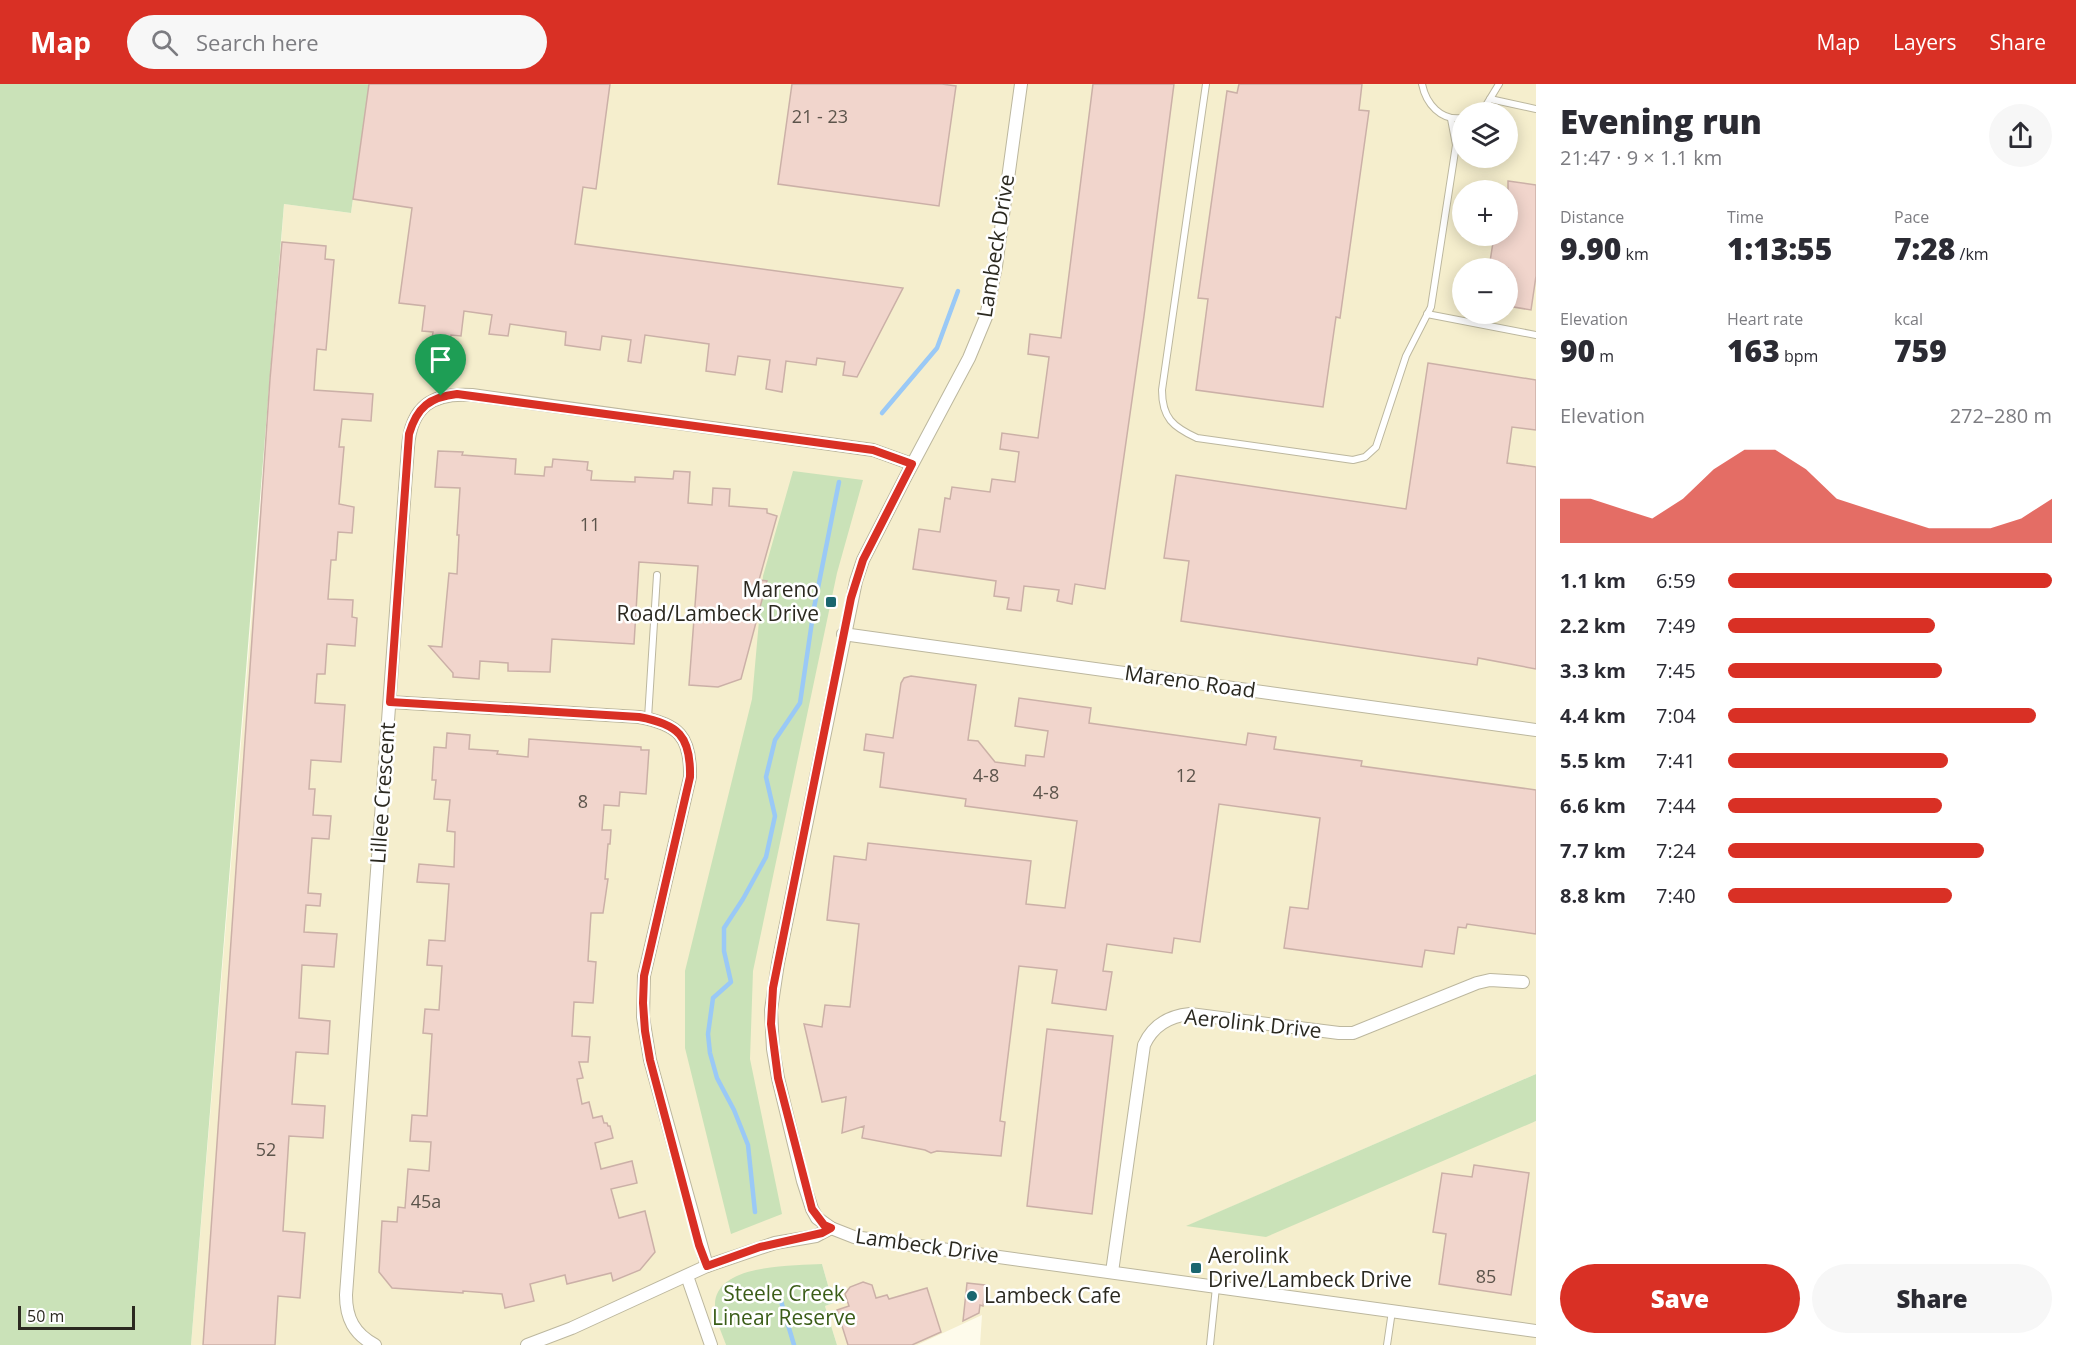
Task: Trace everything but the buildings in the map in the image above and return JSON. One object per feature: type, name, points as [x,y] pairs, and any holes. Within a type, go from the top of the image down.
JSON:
[{"type":"street","name":"Lambeck Drive","points":[[1021,84],[996,266],[986,317],[969,358],[863,560],[851,598],[773,988],[771,1024],[778,1078],[812,1209],[818,1218],[831,1228],[854,1237],[1536,1331]]},
{"type":"street","name":"Lillee Crescent","points":[[375,1345],[356,1332],[350,1323],[346,1295],[409,434],[419,411],[441,396],[472,395],[873,450],[912,464]]},
{"type":"street","name":"Mareno Road","points":[[843,634],[1536,730]]},
{"type":"street","points":[[390,702],[648,718],[674,728],[684,741],[690,758],[690,777],[644,976],[643,1017],[650,1060],[707,1266]]},
{"type":"street","name":"Aerolink Drive","points":[[1112,1272],[1144,1045],[1157,1026],[1178,1015],[1191,1014],[1353,1032],[1477,983],[1490,980],[1523,982]]},
{"type":"street","points":[[527,1345],[549,1338],[707,1266],[775,1243],[816,1236],[831,1228]]},
{"type":"street","points":[[687,1276],[711,1345]]},
{"type":"lane","points":[[1206,84],[1162,390],[1162,404],[1177,429],[1197,438],[1353,460],[1365,457],[1376,447],[1406,356],[1431,307],[1456,145],[1451,119],[1437,112],[1424,92],[1422,84]]},
{"type":"lane","points":[[1488,102],[1499,84]]},
{"type":"lane","points":[[1490,99],[1536,109]]},
{"type":"lane","points":[[1427,315],[1536,335]]},
{"type":"lane","points":[[648,718],[657,575]]},
{"type":"lane","points":[[1210,1345],[1216,1287]]},
{"type":"lane","points":[[1387,1345],[1392,1311]]},
{"type":"shaded area","points":[[369,84],[1536,84],[1536,1074],[1187,1226],[1536,1121],[1536,1345],[980,1345],[982,1315],[917,1345],[837,1345],[825,1306],[833,1303],[822,1264],[715,1305],[726,1345],[191,1345],[284,204],[351,213]]},
{"type":"green space","points":[[0,84],[369,84],[351,213],[284,204],[191,1345],[0,1345]]},
{"type":"green space","points":[[793,471],[863,480],[837,573],[753,971],[750,1059],[782,1214],[731,1234],[685,1048],[685,971],[752,699],[763,576]]},
{"type":"green space","points":[[1536,1074],[1536,1121],[1266,1237],[1186,1226]]},
{"type":"green space","name":"Steele Creek Linear Reserve","points":[[822,1264],[833,1303],[825,1306],[837,1345],[726,1345],[717,1320],[715,1305],[718,1291],[728,1281],[741,1274],[758,1270]]},
{"type":"waterway","points":[[882,413],[937,348],[958,291]]},
{"type":"waterway","points":[[755,1212],[748,1145],[734,1110],[717,1078],[710,1053],[708,1034],[713,998],[731,982],[724,951],[724,928],[766,857],[775,816],[766,777],[775,740],[800,703],[814,608],[839,482]]},
{"type":"waterway","points":[[778,1291],[794,1345]]},
{"type":"place","name":"Mareno Road/Lambeck Drive","points":[[831,602]]},
{"type":"place","name":"Aerolink Drive/Lambeck Drive","points":[[1196,1268]]},
{"type":"place","name":"Lambeck Cafe","points":[[972,1296]]},
{"type":"route","points":[[472,395],[873,450],[912,464],[863,560],[851,598],[773,988],[771,1024],[778,1078],[812,1209],[824,1225],[831,1228],[816,1236],[760,1247],[707,1266],[699,1245],[650,1060],[643,1017],[644,976],[690,777],[690,758],[684,741],[674,728],[660,721],[639,717],[390,702],[409,434],[412,422],[419,411],[441,396],[472,395]]}]
